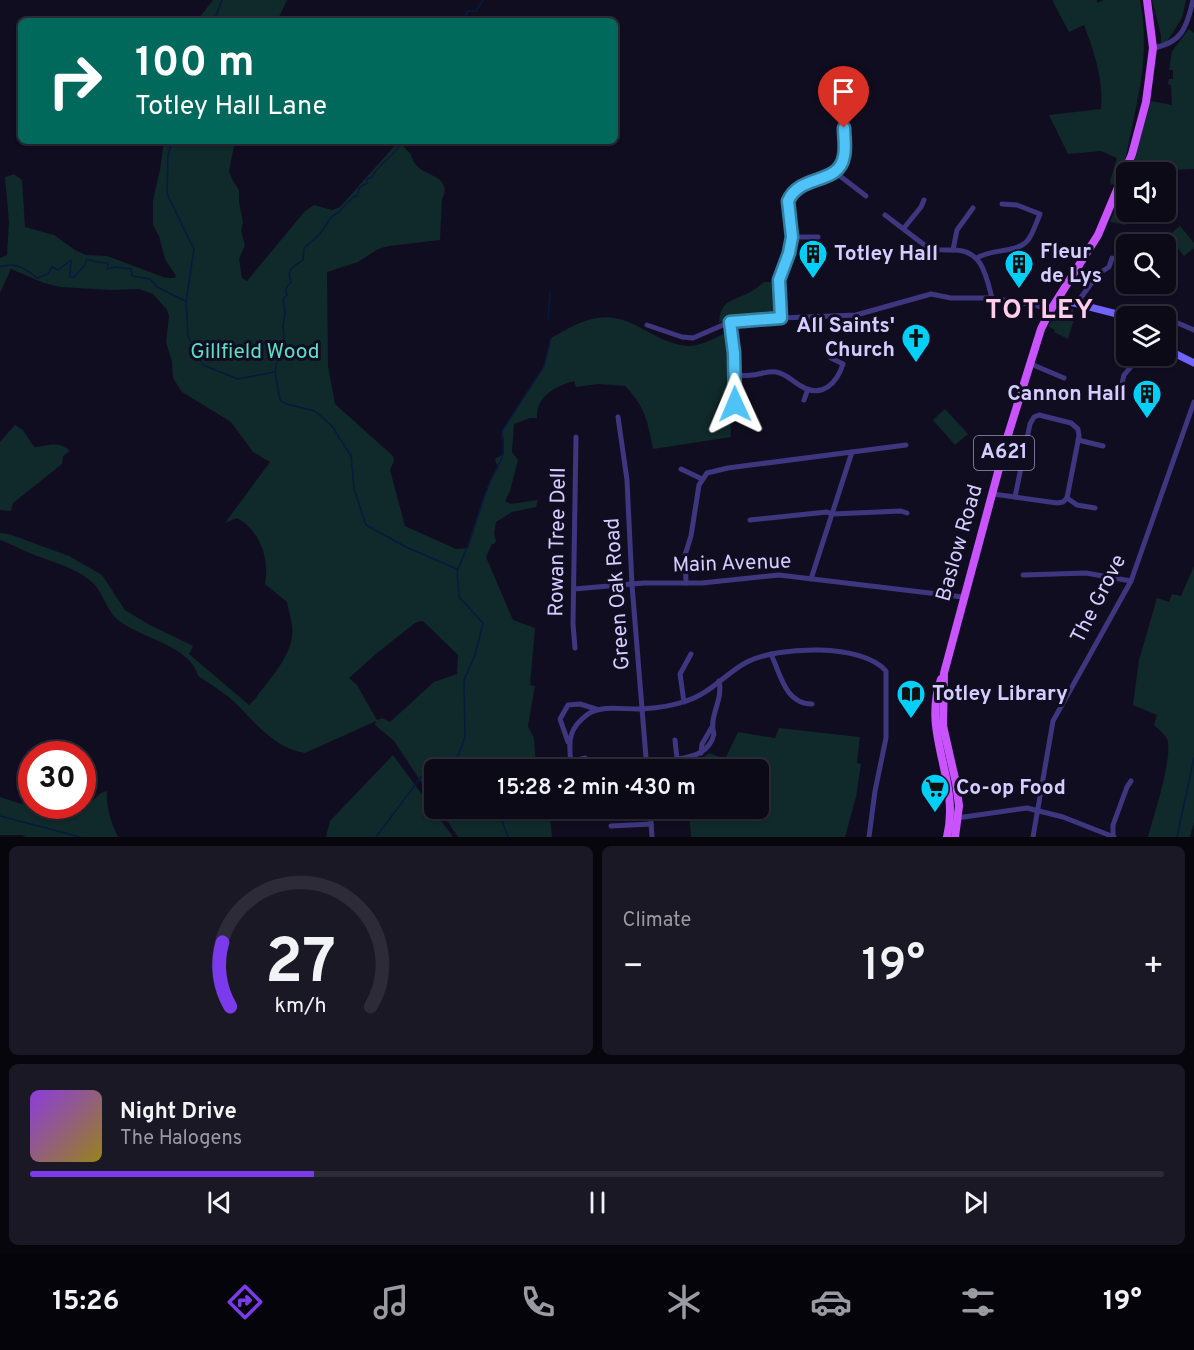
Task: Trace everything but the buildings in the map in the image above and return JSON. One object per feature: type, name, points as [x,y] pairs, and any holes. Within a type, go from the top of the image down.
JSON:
[{"type":"main road","name":"Baslow Road","points":[[955,837],[957,783],[943,726],[944,673],[1008,435],[1041,329],[1098,235],[1132,154],[1146,102],[1153,48],[1147,0]]},
{"type":"main road","name":"A621","points":[[947,837],[954,818]]},
{"type":"street","points":[[1153,48],[1170,44],[1184,29],[1189,20],[1192,0]]},
{"type":"street","points":[[781,318],[779,280],[792,237],[788,203],[791,195],[806,183],[836,173],[845,153],[844,128]]},
{"type":"street","points":[[836,173],[866,196]]},
{"type":"street","points":[[904,228],[924,200]]},
{"type":"street","points":[[977,258],[986,252],[1020,247],[1030,237],[1040,214],[1017,205],[1002,204]]},
{"type":"street","points":[[954,250],[957,230],[973,208]]},
{"type":"street","points":[[885,215],[927,247],[937,250],[966,251],[977,258],[982,266],[992,298]]},
{"type":"street","points":[[792,237],[818,237]]},
{"type":"street","points":[[1077,303],[1098,274],[1109,267],[1112,258]]},
{"type":"street","points":[[647,326],[689,338],[730,322],[856,315],[931,294],[951,298],[992,298],[1035,305],[1050,311]]},
{"type":"street","points":[[1058,299],[1116,314]]},
{"type":"street","points":[[730,322],[734,353],[735,413]]},
{"type":"street","points":[[1176,322],[1194,330]]},
{"type":"street","points":[[1176,354],[1194,363]]},
{"type":"street","points":[[734,375],[776,372],[786,375],[808,389],[818,390],[828,387],[838,377],[843,364],[831,358]]},
{"type":"street","points":[[1031,364],[1064,378]]},
{"type":"street","points":[[1120,392],[1124,375],[1132,366]]},
{"type":"street","points":[[804,400],[808,389]]},
{"type":"street","name":"The Grove","points":[[1034,837],[1053,721],[1131,581],[1194,402]]},
{"type":"street","points":[[993,494],[1058,503],[1063,502],[1067,498],[1078,440],[1078,429],[1074,424],[1041,415],[1034,417],[1030,424],[1015,497]]},
{"type":"street","name":"Green Oak Road","points":[[618,417],[627,480],[632,585],[646,759]]},
{"type":"street","name":"Rowan Tree Dell","points":[[575,648],[573,624],[576,437]]},
{"type":"street","points":[[1078,440],[1103,446]]},
{"type":"street","points":[[686,583],[684,555],[691,536],[702,479],[714,470],[906,445]]},
{"type":"street","points":[[811,579],[852,452]]},
{"type":"street","points":[[681,470],[702,479]]},
{"type":"street","points":[[1067,498],[1077,505],[1095,508]]},
{"type":"street","points":[[750,519],[827,512],[832,514],[901,511],[908,513]]},
{"type":"street","points":[[1023,575],[1086,573],[1131,581]]},
{"type":"street","name":"Main Avenue","points":[[574,589],[702,583],[773,575],[963,597]]},
{"type":"street","points":[[585,758],[571,762],[568,742],[560,719],[568,705],[580,704],[596,709],[643,709],[684,702],[702,694],[756,657],[805,649],[838,651],[872,662],[886,672],[886,738],[875,791],[869,837]]},
{"type":"street","points":[[684,702],[680,674],[691,654]]},
{"type":"street","points":[[771,654],[783,683],[794,699],[812,705]]},
{"type":"street","points":[[675,740],[677,759],[697,755],[712,742],[714,734],[712,727],[720,691],[718,681]]},
{"type":"street","points":[[568,742],[577,724],[596,709]]},
{"type":"street","points":[[954,818],[1027,808],[1113,836],[1113,825],[1127,786],[1131,781]]},
{"type":"street","points":[[651,819],[652,837]]},
{"type":"street","points":[[611,826],[651,824]]},
{"type":"green space","points":[[213,0],[287,0],[278,18],[199,18]]},
{"type":"green space","points":[[1052,0],[1097,0],[1098,3],[1103,0],[1140,0],[1144,34],[1141,82],[1125,160],[1124,162],[1116,162],[1116,181],[1111,185],[1110,181],[1117,158],[1101,151],[1068,154],[1049,115],[1101,109],[1101,87],[1097,66],[1084,25],[1069,32]]},
{"type":"green space","points":[[1152,0],[1186,0],[1182,18],[1166,43],[1161,43]]},
{"type":"green space","points":[[1189,29],[1194,33],[1194,169],[1176,170],[1176,162],[1133,162],[1151,101],[1172,105],[1171,85],[1168,84],[1169,79],[1173,79],[1173,70],[1169,70],[1172,51]]},
{"type":"green space","name":"Gillfield Wood","points":[[164,144],[234,144],[229,171],[239,190],[243,222],[241,231],[245,245],[239,259],[242,278],[247,281],[305,211],[314,205],[332,210],[340,207],[396,144],[404,144],[417,166],[441,182],[444,192],[440,240],[378,249],[358,262],[327,272],[328,366],[335,404],[393,456],[394,461],[390,470],[405,526],[456,549],[468,548],[490,481],[498,468],[495,459],[503,454],[502,431],[544,366],[551,338],[586,321],[610,317],[633,324],[665,340],[689,346],[706,342],[723,334],[726,335],[731,437],[653,449],[645,415],[625,386],[598,384],[576,387],[574,381],[548,393],[540,404],[537,418],[514,424],[512,452],[518,460],[505,501],[511,504],[538,500],[536,507],[512,512],[496,522],[494,533],[496,541],[492,544],[486,557],[513,620],[535,628],[530,685],[535,686],[528,726],[534,738],[535,759],[424,759],[424,786],[394,741],[375,725],[376,721],[305,753],[293,750],[273,739],[230,698],[198,676],[186,657],[118,620],[110,611],[96,586],[85,576],[0,540],[0,533],[9,534],[69,556],[102,575],[125,610],[193,646],[189,654],[249,705],[281,665],[286,655],[292,635],[291,619],[287,602],[265,584],[266,565],[262,546],[252,530],[237,518],[225,523],[270,462],[253,452],[231,422],[182,392],[173,378],[172,362],[166,342],[169,316],[167,310],[153,294],[139,289],[60,287],[11,269],[0,293],[0,258],[7,255],[9,222],[5,177],[14,174],[22,180],[25,227],[54,235],[86,255],[107,256],[166,278],[174,278],[176,276],[165,259],[159,236],[153,225],[153,200]],"holes":[[[421,621],[458,655],[457,674],[434,682],[390,722],[382,718],[377,720],[357,685],[349,678],[377,653],[415,623]]]},
{"type":"green space","points":[[1116,207],[1116,222],[1127,222],[1126,225],[1110,222]]},
{"type":"green space","points":[[1180,226],[1194,243],[1194,248],[1184,256],[1176,246],[1176,234],[1170,234]]},
{"type":"green space","points":[[764,282],[773,282],[775,312],[728,318],[719,323],[722,309],[726,304],[754,290]]},
{"type":"green space","points":[[1073,309],[1075,316],[1068,339],[1048,326],[1058,314]]},
{"type":"green space","points":[[945,409],[968,434],[955,445],[933,420]]},
{"type":"green space","points":[[15,425],[23,430],[34,447],[53,444],[70,451],[63,456],[62,464],[13,503],[11,511],[0,510],[0,442]]},
{"type":"green space","points":[[1194,566],[1194,822],[1190,837],[1148,837],[1165,772],[1168,747],[1166,737],[1154,725],[1157,715],[1133,705],[1139,660],[1157,598],[1169,602],[1172,594],[1181,596]]},
{"type":"green space","points":[[779,728],[860,737],[857,763],[861,764],[856,797],[845,837],[691,837],[690,819],[769,819],[769,759],[704,759],[704,757],[709,753],[722,758],[726,757],[738,732],[775,738]]},
{"type":"green space","points":[[393,755],[424,797],[424,819],[440,819],[453,837],[326,837],[330,821]]},
{"type":"green space","points":[[107,791],[107,803],[118,837],[0,835],[0,797],[18,803],[18,819],[96,819],[96,797]]},
{"type":"green space","points":[[446,819],[550,819],[552,837],[458,837]]},
{"type":"waterway","points":[[215,18],[222,0]]},
{"type":"waterway","points":[[464,18],[468,11],[476,11],[483,0]]},
{"type":"waterway","points":[[171,144],[168,156],[167,194],[194,249],[186,302],[188,336],[203,365],[238,379],[275,372],[280,400],[286,404],[315,411],[332,426],[351,456],[354,489],[366,525],[406,547],[457,569],[459,597],[483,623],[475,655],[464,680],[465,737],[457,759]]},
{"type":"waterway","points":[[275,372],[280,344],[284,339],[283,299],[287,295],[286,289],[291,282],[290,271],[303,260],[304,248],[320,234],[331,217],[358,195],[359,188],[367,183],[367,179],[372,177],[400,144]]},
{"type":"waterway","points":[[0,267],[15,265],[37,278],[48,274],[52,267],[58,270],[71,260],[70,277],[74,277],[87,259],[108,263],[107,269],[115,267],[131,269],[132,276],[150,279],[157,287],[185,301]]},
{"type":"waterway","points":[[548,319],[550,293]]},
{"type":"waterway","points":[[458,569],[489,484],[503,454],[502,431],[544,366],[551,338]]},
{"type":"waterway","points":[[1177,837],[1194,758]]},
{"type":"waterway","points":[[376,837],[421,777],[424,777]]},
{"type":"waterway","points":[[0,816],[80,837]]},
{"type":"waterway","points":[[501,819],[508,837]]},
{"type":"place","name":"Totley Hall","points":[[813,280]]},
{"type":"place","name":"Fleur de Lys","points":[[1019,290]]},
{"type":"place","name":"All Saints' Church","points":[[916,364]]},
{"type":"place","name":"Cannon Hall","points":[[1147,420]]},
{"type":"place","name":"Totley Library","points":[[911,720]]},
{"type":"place","name":"Co-op Food","points":[[935,814]]},
{"type":"district","name":"TOTLEY","points":[[1040,311]]},
{"type":"route","points":[[735,404],[734,353],[730,322],[781,318],[778,287],[792,237],[788,201],[791,195],[806,183],[836,173],[845,153],[844,128]]}]
